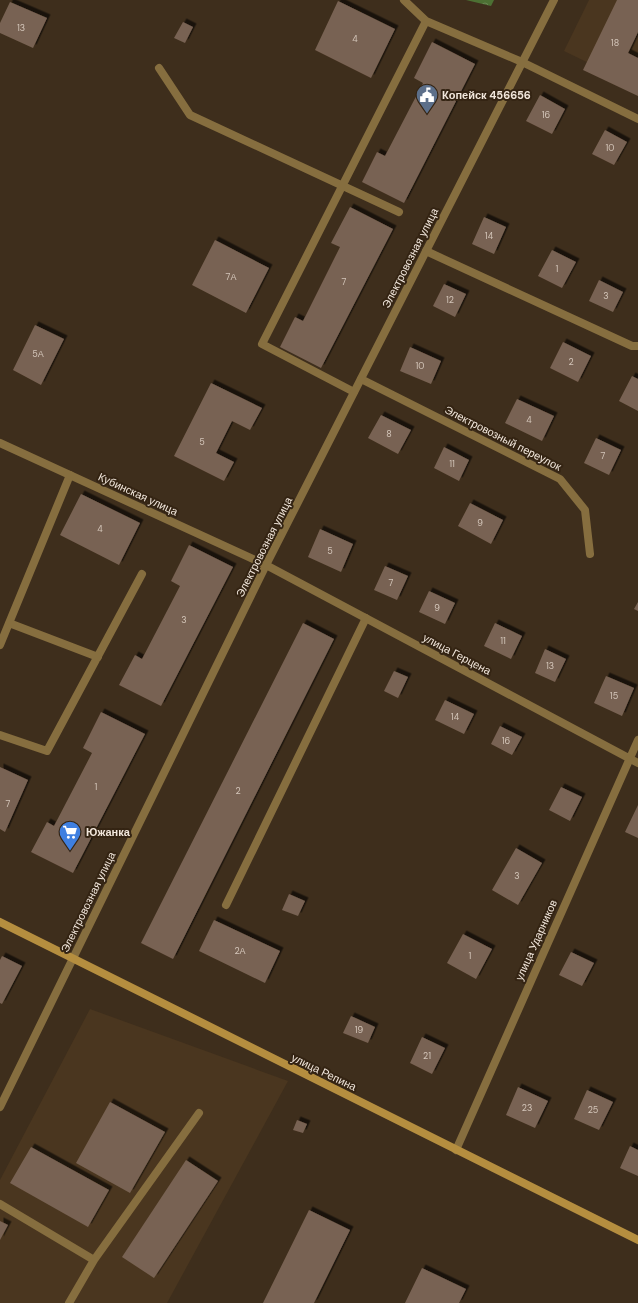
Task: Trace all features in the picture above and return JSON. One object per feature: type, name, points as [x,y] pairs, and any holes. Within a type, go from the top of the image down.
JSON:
[{"type":"main road","name":"улица Репина","points":[[0,922],[638,1240]]},
{"type":"street","points":[[404,0],[426,21],[522,62],[638,119]]},
{"type":"street","name":"Электровозная улица","points":[[0,1107],[266,565],[554,0]]},
{"type":"street","points":[[354,392],[262,344],[426,21]]},
{"type":"street","points":[[159,68],[190,115],[399,212]]},
{"type":"street","points":[[426,251],[632,346],[638,346]]},
{"type":"street","name":"Электровозный переулок","points":[[361,379],[560,479],[585,510],[590,554]]},
{"type":"street","name":"Кубинская улица","points":[[0,443],[266,565]]},
{"type":"street","points":[[0,645],[70,475]]},
{"type":"street","name":"улица Герцена","points":[[266,565],[638,763]]},
{"type":"street","points":[[0,735],[47,751],[142,574]]},
{"type":"street","points":[[226,905],[366,618]]},
{"type":"street","points":[[9,623],[98,657]]},
{"type":"street","name":"улица Ударников","points":[[456,1150],[638,740]]},
{"type":"street","points":[[69,1303],[94,1260],[199,1113]]},
{"type":"street","points":[[0,1204],[94,1260]]},
{"type":"shaded area","points":[[589,0],[638,0],[638,87],[564,51]]},
{"type":"shaded area","points":[[90,1009],[288,1081],[167,1303],[0,1303],[0,1180]]},
{"type":"green space","points":[[466,0],[494,0],[491,6]]},
{"type":"building","points":[[617,0],[638,0],[638,32],[628,53],[638,58],[638,96],[583,70]]},
{"type":"building","points":[[338,1],[395,29],[371,78],[315,50]]},
{"type":"building","points":[[10,2],[47,18],[33,48],[0,33],[0,23]]},
{"type":"building","points":[[183,22],[193,27],[185,43],[174,38]]},
{"type":"building","points":[[432,42],[475,64],[404,203],[362,182],[377,152],[385,156],[423,83],[414,78]]},
{"type":"building","points":[[540,95],[565,109],[552,134],[526,121]]},
{"type":"building","points":[[605,130],[627,142],[614,165],[592,154]]},
{"type":"building","points":[[350,207],[393,229],[321,368],[280,347],[295,317],[303,321],[340,247],[331,243]]},
{"type":"building","points":[[484,217],[506,227],[494,254],[472,244]]},
{"type":"building","points":[[215,240],[269,268],[246,313],[192,285]]},
{"type":"building","points":[[552,250],[576,262],[562,288],[538,276]]},
{"type":"building","points":[[599,280],[623,292],[613,312],[589,301]]},
{"type":"building","points":[[444,284],[466,294],[455,317],[433,306]]},
{"type":"building","points":[[35,325],[64,339],[41,385],[13,370]]},
{"type":"building","points":[[563,342],[591,356],[578,382],[550,368]]},
{"type":"building","points":[[410,347],[441,361],[431,384],[400,371]]},
{"type":"building","points":[[632,376],[638,379],[638,411],[619,401]]},
{"type":"building","points":[[211,383],[262,408],[250,430],[232,421],[216,453],[234,462],[224,481],[174,456]]},
{"type":"building","points":[[517,399],[554,416],[542,441],[505,423]]},
{"type":"building","points":[[381,415],[411,430],[398,454],[368,438]]},
{"type":"building","points":[[596,438],[621,450],[609,475],[584,463]]},
{"type":"building","points":[[444,447],[469,460],[459,481],[434,468]]},
{"type":"building","points":[[81,494],[140,523],[119,565],[60,535]]},
{"type":"building","points":[[470,503],[503,520],[491,544],[458,526]]},
{"type":"building","points":[[320,529],[353,544],[341,572],[308,557]]},
{"type":"building","points":[[189,545],[233,567],[161,706],[119,685],[135,655],[142,659],[180,586],[171,581]]},
{"type":"building","points":[[385,566],[408,576],[397,600],[374,590]]},
{"type":"building","points":[[429,591],[455,603],[445,624],[419,612]]},
{"type":"building","points":[[638,602],[638,611],[634,609]]},
{"type":"building","points":[[303,623],[334,639],[173,959],[141,943]]},
{"type":"building","points":[[495,623],[522,636],[511,659],[484,646]]},
{"type":"building","points":[[545,649],[566,659],[555,682],[535,673]]},
{"type":"building","points":[[394,671],[408,677],[398,698],[384,691]]},
{"type":"building","points":[[606,676],[634,688],[622,716],[594,703]]},
{"type":"building","points":[[445,700],[474,714],[464,734],[435,720]]},
{"type":"building","points":[[101,712],[145,734],[73,873],[31,852],[47,822],[54,826],[92,753],[83,748]]},
{"type":"building","points":[[500,726],[522,737],[512,755],[491,744]]},
{"type":"building","points":[[0,767],[28,780],[5,832],[0,829]]},
{"type":"building","points":[[561,787],[582,797],[570,821],[549,810]]},
{"type":"building","points":[[638,805],[638,838],[625,832]]},
{"type":"building","points":[[516,848],[542,863],[518,905],[492,890]]},
{"type":"building","points":[[289,894],[305,901],[298,916],[282,910]]},
{"type":"building","points":[[214,920],[280,951],[265,983],[199,951]]},
{"type":"building","points":[[463,934],[492,949],[476,979],[447,963]]},
{"type":"building","points":[[571,952],[594,963],[582,986],[559,975]]},
{"type":"building","points":[[2,956],[22,966],[2,1004],[0,1003],[0,960]]},
{"type":"building","points":[[351,1016],[375,1027],[368,1043],[343,1033]]},
{"type":"building","points":[[422,1037],[445,1048],[432,1074],[410,1063]]},
{"type":"building","points":[[518,1087],[548,1101],[535,1128],[506,1115]]},
{"type":"building","points":[[587,1090],[613,1102],[599,1130],[574,1119]]},
{"type":"building","points":[[110,1102],[165,1132],[130,1193],[76,1163]]},
{"type":"building","points":[[297,1120],[307,1124],[303,1133],[293,1130]]},
{"type":"building","points":[[630,1146],[638,1150],[638,1176],[620,1168]]},
{"type":"building","points":[[31,1147],[109,1190],[88,1227],[10,1183]]},
{"type":"building","points":[[186,1160],[218,1181],[154,1278],[122,1257]]},
{"type":"building","points":[[309,1210],[350,1230],[314,1303],[263,1303]]},
{"type":"building","points":[[0,1221],[8,1225],[0,1240]]},
{"type":"building","points":[[422,1268],[466,1289],[459,1303],[405,1303]]},
{"type":"place","name":"Копейск 456656","points":[[427,114]]},
{"type":"place","name":"Южанка","points":[[70,852]]}]
